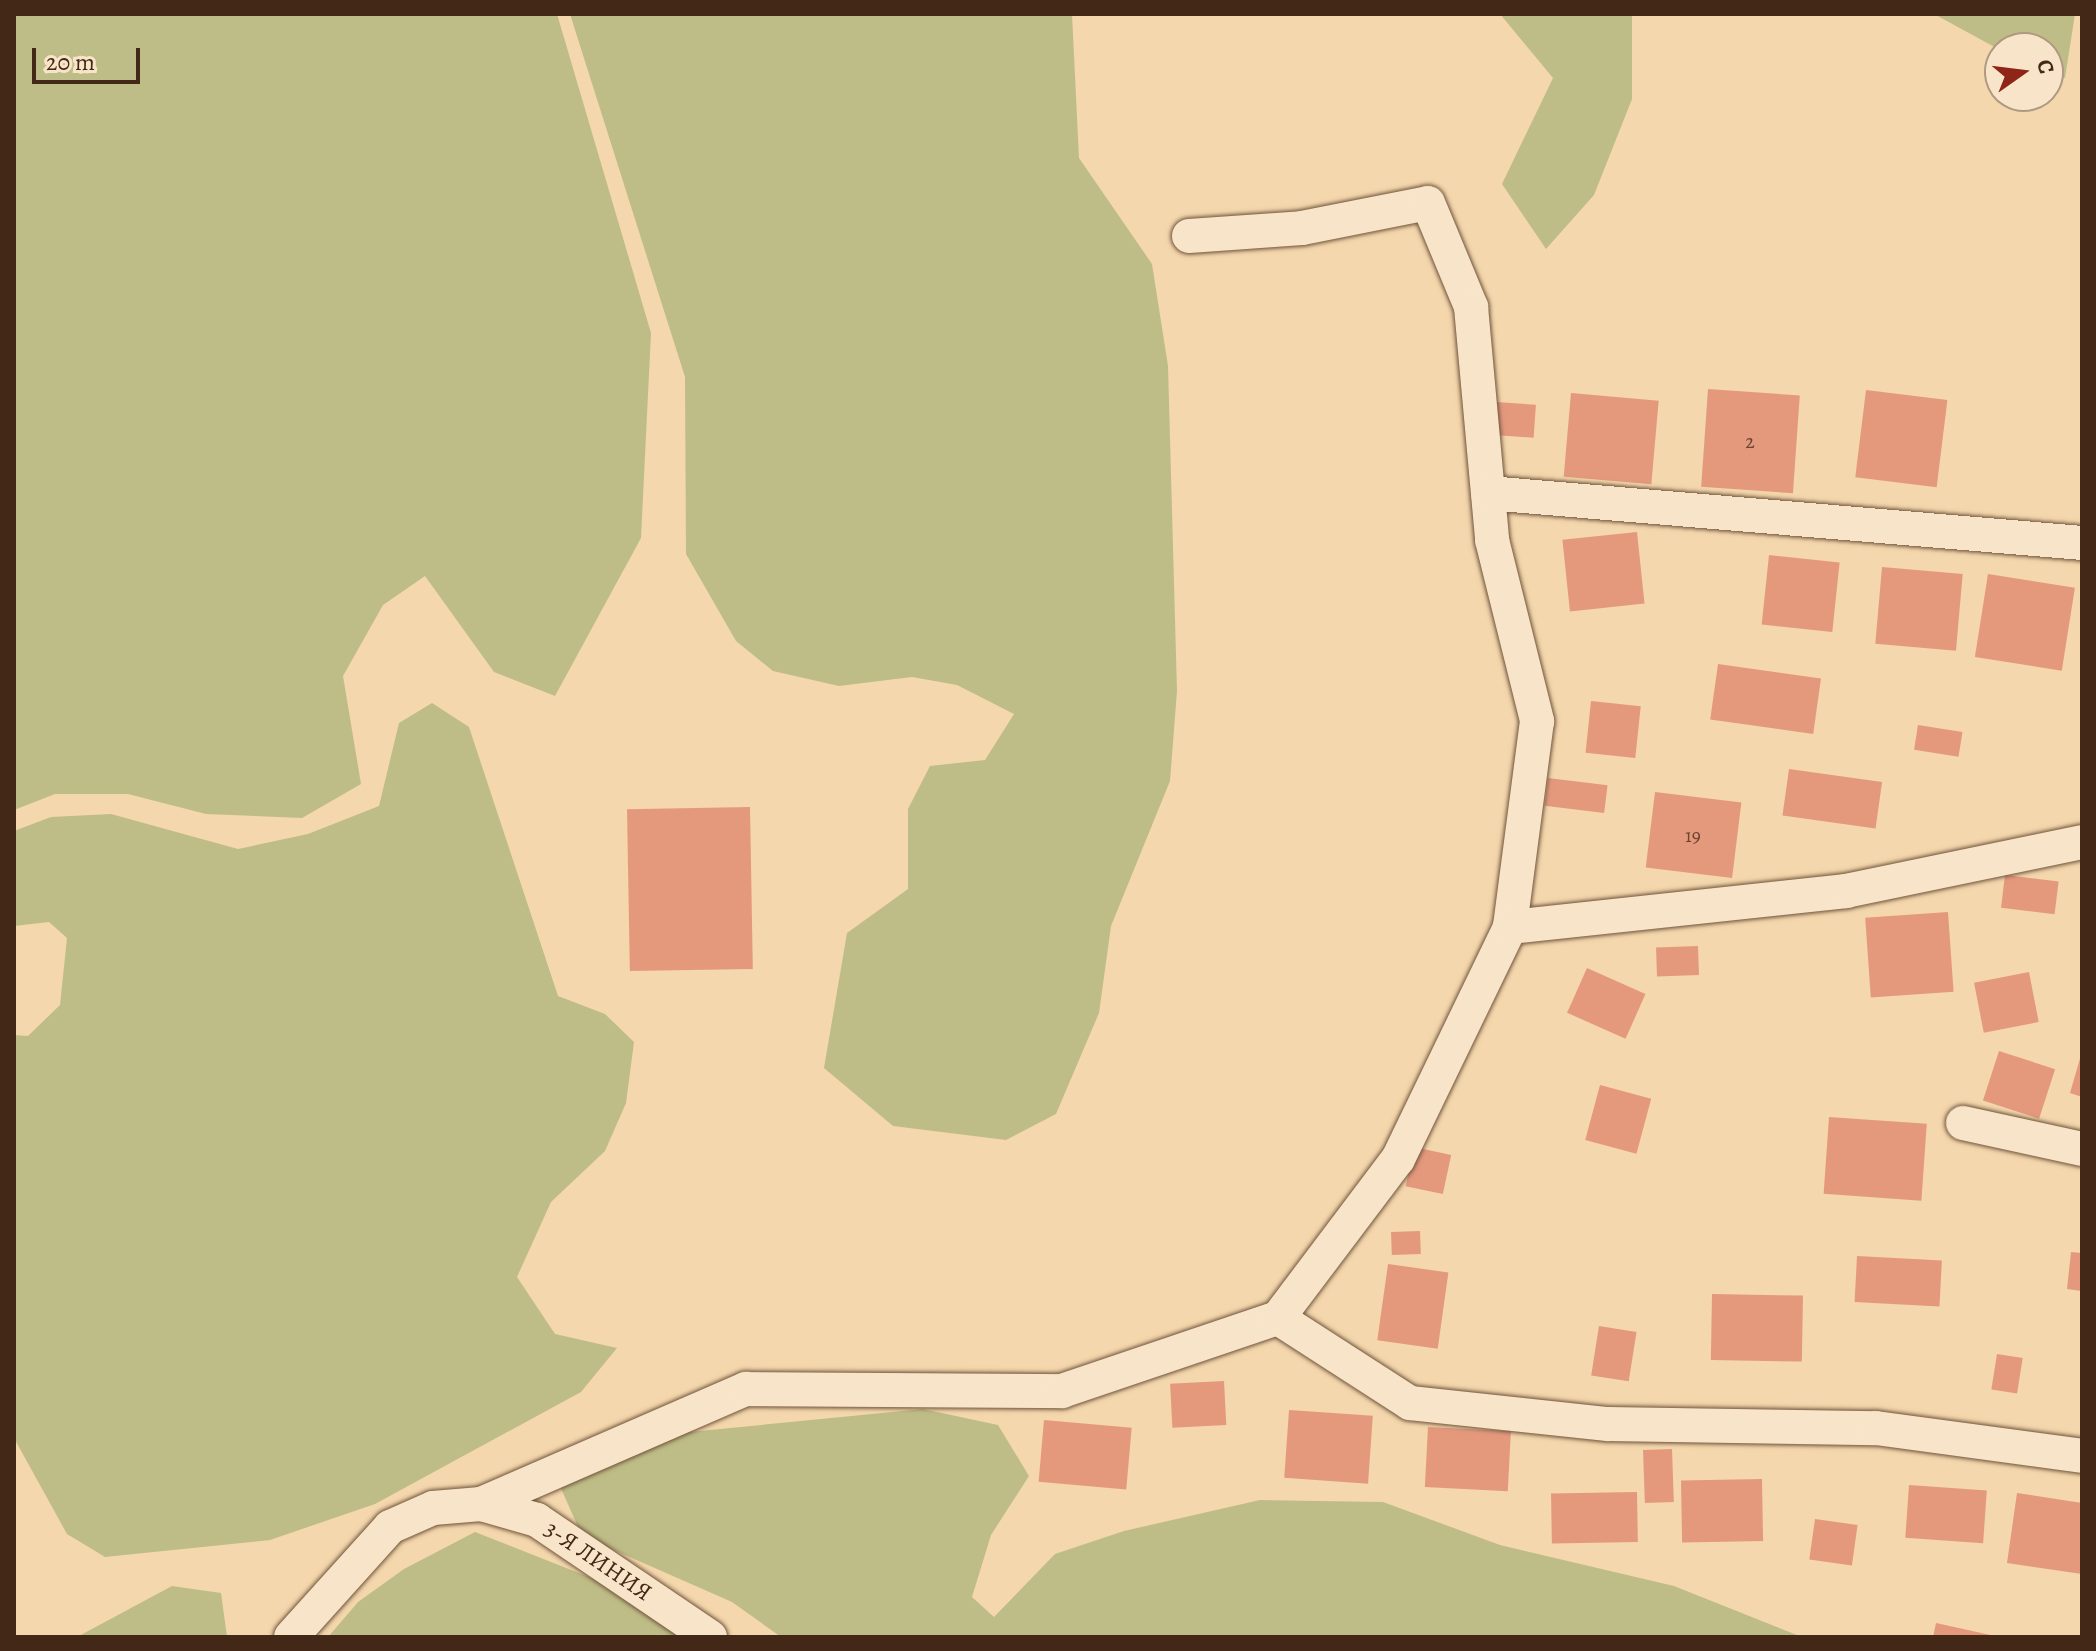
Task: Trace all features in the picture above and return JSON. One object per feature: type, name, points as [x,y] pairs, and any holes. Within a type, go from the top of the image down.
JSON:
[{"type":"street","points":[[481,1504],[746,1389],[1062,1391],[1278,1318],[1398,1159],[1510,927],[1537,721],[1492,540],[1471,307],[1428,203],[1302,228],[1189,236]]},
{"type":"street","points":[[1488,493],[2082,543]]},
{"type":"street","points":[[1510,927],[1846,891],[2082,842]]},
{"type":"street","points":[[1963,1123],[2082,1149]]},
{"type":"street","points":[[1278,1318],[1410,1403],[1608,1424],[1876,1428],[2082,1456]]},
{"type":"street","name":"3-Я ЛИНИЯ","points":[[291,1637],[390,1527],[433,1508],[481,1504],[537,1520],[710,1637]]},
{"type":"shaded area","points":[[14,14],[557,14],[651,333],[641,538],[555,696],[494,672],[425,576],[383,605],[343,676],[361,784],[302,818],[206,814],[128,794],[55,794],[14,810]]},
{"type":"shaded area","points":[[570,14],[1072,14],[1079,158],[1152,264],[1168,366],[1177,691],[1170,781],[1111,926],[1099,1013],[1056,1114],[1006,1140],[893,1126],[824,1068],[847,933],[908,889],[908,809],[930,766],[985,760],[1014,714],[957,685],[912,677],[839,686],[773,671],[736,641],[686,554],[685,377]]},
{"type":"shaded area","points":[[1500,14],[1632,14],[1632,99],[1594,195],[1546,249],[1502,184],[1553,78]]},
{"type":"shaded area","points":[[1934,14],[2075,14],[2065,78],[2064,32],[1984,32],[1984,41]]},
{"type":"shaded area","points":[[432,703],[469,727],[558,996],[605,1014],[634,1042],[626,1103],[605,1151],[551,1202],[517,1277],[555,1334],[617,1348],[581,1392],[375,1504],[270,1540],[105,1557],[67,1534],[14,1438],[14,1035],[28,1036],[60,1005],[67,938],[49,922],[14,926],[14,831],[51,817],[111,814],[238,849],[308,834],[379,806],[399,723]]},
{"type":"shaded area","points":[[923,1409],[998,1425],[1029,1476],[991,1535],[972,1597],[994,1617],[1055,1554],[1124,1531],[1260,1500],[1383,1502],[1500,1545],[1674,1586],[1802,1637],[781,1637],[732,1602],[582,1536],[560,1486],[679,1433]]},
{"type":"shaded area","points":[[475,1532],[589,1577],[699,1637],[328,1637],[358,1602],[404,1569]]},
{"type":"shaded area","points":[[172,1586],[221,1593],[227,1637],[77,1637]]},
{"type":"building","points":[[1708,389],[1800,395],[1793,493],[1701,487]]},
{"type":"building","points":[[1866,390],[1947,400],[1937,487],[1855,477]]},
{"type":"building","points":[[1571,393],[1659,401],[1651,484],[1564,477]]},
{"type":"building","points":[[1496,402],[1536,405],[1534,438],[1494,435]]},
{"type":"building","points":[[1637,532],[1645,604],[1570,611],[1562,540]]},
{"type":"building","points":[[1769,555],[1840,562],[1832,632],[1762,625]]},
{"type":"building","points":[[1882,567],[1963,574],[1956,651],[1875,644]]},
{"type":"building","points":[[1988,574],[2075,588],[2062,671],[1975,657]]},
{"type":"building","points":[[1718,664],[1821,678],[1813,734],[1710,719]]},
{"type":"building","points":[[1591,701],[1641,706],[1635,758],[1586,753]]},
{"type":"building","points":[[1918,725],[1962,732],[1959,757],[1914,750]]},
{"type":"building","points":[[1789,769],[1882,782],[1876,829],[1782,816]]},
{"type":"building","points":[[1548,778],[1608,785],[1604,813],[1545,806]]},
{"type":"building","points":[[1655,792],[1741,803],[1732,878],[1646,867]]},
{"type":"building","points":[[750,807],[753,969],[630,971],[627,809]]},
{"type":"building","points":[[2005,875],[2059,882],[2055,914],[2001,908]]},
{"type":"building","points":[[1948,912],[1954,992],[1871,998],[1865,918]]},
{"type":"building","points":[[1698,946],[1699,975],[1657,976],[1656,947]]},
{"type":"building","points":[[1587,968],[1645,994],[1626,1039],[1567,1013]]},
{"type":"building","points":[[2029,972],[2039,1022],[1984,1033],[1974,983]]},
{"type":"building","points":[[1999,1051],[2055,1069],[2039,1119],[1983,1100]]},
{"type":"building","points":[[2082,1055],[2082,1097],[2070,1093]]},
{"type":"building","points":[[1600,1085],[1651,1099],[1636,1154],[1585,1140]]},
{"type":"building","points":[[1829,1117],[1927,1124],[1921,1201],[1824,1194]]},
{"type":"building","points":[[1414,1147],[1451,1155],[1443,1194],[1406,1186]]},
{"type":"building","points":[[1420,1231],[1421,1254],[1392,1255],[1391,1232]]},
{"type":"building","points":[[2071,1252],[2082,1253],[2082,1291],[2067,1289]]},
{"type":"building","points":[[1857,1256],[1942,1260],[1939,1306],[1855,1302]]},
{"type":"building","points":[[1388,1264],[1448,1272],[1438,1349],[1377,1340]]},
{"type":"building","points":[[1712,1294],[1803,1296],[1802,1362],[1711,1360]]},
{"type":"building","points":[[1599,1326],[1637,1332],[1629,1381],[1591,1375]]},
{"type":"building","points":[[1997,1354],[2023,1358],[2017,1394],[1991,1390]]},
{"type":"building","points":[[1224,1381],[1226,1425],[1172,1428],[1170,1384]]},
{"type":"building","points":[[1289,1410],[1373,1416],[1368,1484],[1284,1478]]},
{"type":"building","points":[[1044,1420],[1132,1428],[1126,1489],[1039,1482]]},
{"type":"building","points":[[1428,1427],[1511,1431],[1508,1491],[1425,1487]]},
{"type":"building","points":[[1672,1449],[1674,1502],[1645,1503],[1643,1450]]},
{"type":"building","points":[[1762,1479],[1763,1541],[1682,1542],[1681,1480]]},
{"type":"building","points":[[1909,1485],[1987,1490],[1983,1543],[1905,1538]]},
{"type":"building","points":[[1637,1492],[1638,1542],[1552,1543],[1551,1494]]},
{"type":"building","points":[[2017,1493],[2082,1503],[2082,1574],[2007,1563]]},
{"type":"building","points":[[1815,1519],[1858,1525],[1852,1566],[1809,1560]]},
{"type":"building","points":[[1936,1623],[1995,1636],[1995,1637],[1933,1637]]}]
